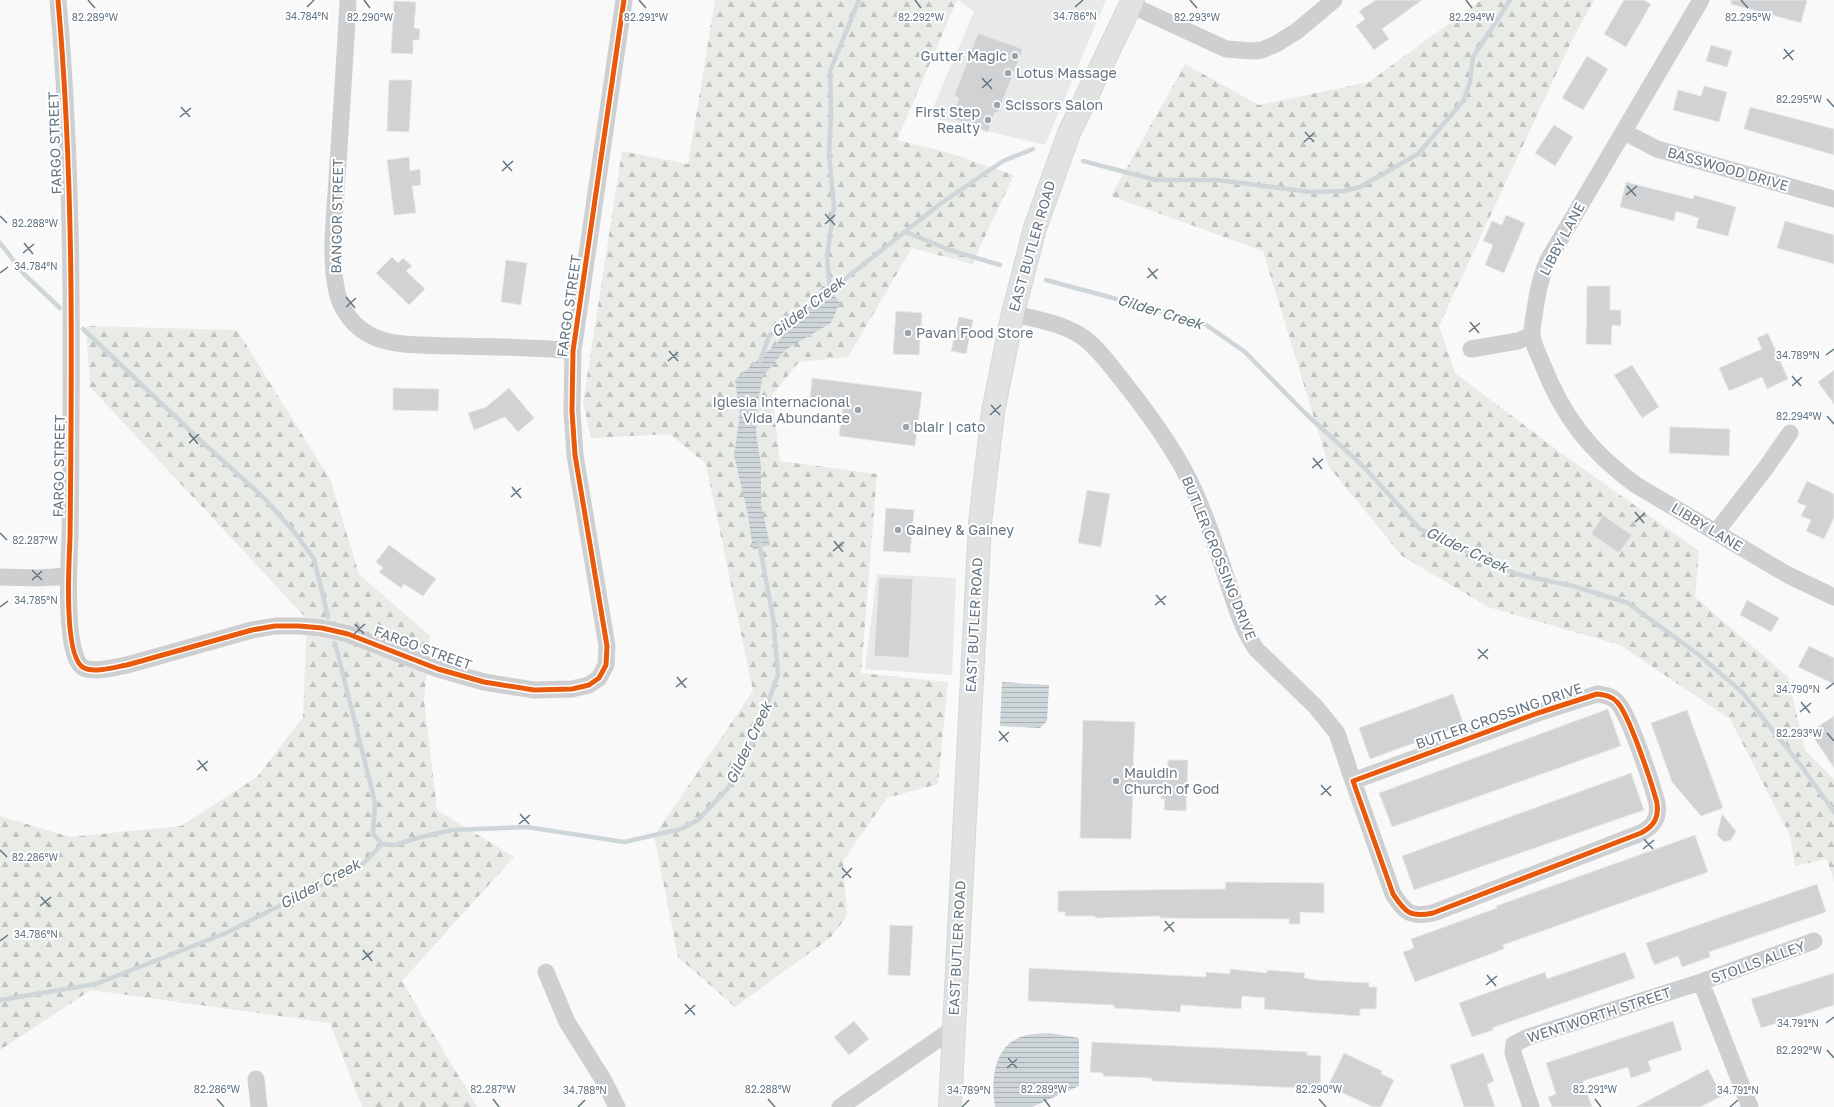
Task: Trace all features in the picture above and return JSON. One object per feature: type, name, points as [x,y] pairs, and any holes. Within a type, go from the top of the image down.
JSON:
[{"type":"main road","name":"EAST BUTLER ROAD","points":[[950,1107],[980,523],[993,412],[1013,314],[1035,228],[1055,169],[1069,133],[1132,2]]},
{"type":"street","name":"FARGO STREET","points":[[58,0],[63,59],[69,171],[72,301],[70,539],[68,576],[70,634],[78,664],[84,668],[110,668],[127,665],[252,630],[275,626],[299,626],[322,628],[348,634],[438,669],[484,682],[534,690],[572,689],[589,685],[599,678],[604,672],[606,665],[607,646],[575,455],[572,411],[573,351],[624,0]]},
{"type":"street","name":"BANGOR STREET","points":[[348,0],[334,225],[334,253],[337,293],[347,315],[358,327],[372,336],[390,342],[542,348],[573,351]]},
{"type":"street","points":[[1132,2],[1226,49],[1253,51],[1262,50],[1276,44],[1297,31],[1334,0]]},
{"type":"street","name":"LIBBY LANE","points":[[1701,0],[1548,260],[1538,290],[1532,335],[1548,379],[1558,400],[1575,427],[1593,450],[1615,470],[1636,485],[1788,575],[1834,597]]},
{"type":"street","name":"BASSWOOD DRIVE","points":[[1624,132],[1657,149],[1834,199]]},
{"type":"street","name":"BUTLER CROSSING DRIVE","points":[[1013,314],[1056,324],[1084,337],[1098,350],[1130,390],[1167,443],[1185,472],[1199,501],[1238,612],[1256,649],[1315,706],[1337,733],[1353,781],[1393,894],[1402,908],[1415,915],[1432,913],[1641,834],[1655,822],[1658,813],[1654,793],[1629,723],[1620,705],[1607,696],[1597,694],[1538,713],[1353,781]]},
{"type":"street","points":[[1471,349],[1518,341],[1532,335]]},
{"type":"street","points":[[1716,532],[1765,469],[1790,433]]},
{"type":"street","points":[[0,577],[39,578],[68,576]]},
{"type":"street","name":"STOLLS ALLEY","points":[[1701,982],[1814,941]]},
{"type":"street","points":[[546,972],[567,1022],[604,1080],[617,1107]]},
{"type":"street","points":[[1701,982],[1750,1107]]},
{"type":"street","name":"WENTWORTH STREET","points":[[1531,1107],[1513,1053],[1514,1044],[1528,1037],[1701,982]]},
{"type":"street","points":[[840,1107],[953,1029]]},
{"type":"street","points":[[256,1079],[259,1107]]},
{"type":"shaded area","points":[[958,0],[1106,0],[1045,145],[929,117],[974,12]]},
{"type":"shaded area","points":[[877,574],[956,578],[952,675],[865,669]]},
{"type":"green space","points":[[715,0],[957,0],[897,140],[949,153],[1014,175],[972,264],[912,248],[848,357],[799,362],[772,395],[780,461],[877,474],[861,673],[948,682],[938,784],[887,798],[843,861],[847,916],[830,938],[735,1007],[678,957],[654,836],[753,691],[706,464],[670,434],[591,438],[583,403],[622,151],[688,164]]},
{"type":"green space","points":[[1481,0],[1594,0],[1572,40],[1439,326],[1455,373],[1561,453],[1699,551],[1695,597],[1788,677],[1805,750],[1834,779],[1834,882],[1827,859],[1795,866],[1790,836],[1730,719],[1620,645],[1488,607],[1402,556],[1329,467],[1263,251],[1111,196],[1185,64],[1259,105],[1369,82]]},
{"type":"green space","points":[[86,326],[237,330],[330,479],[359,574],[430,636],[424,700],[437,810],[514,857],[402,981],[477,1107],[362,1107],[330,1023],[91,990],[0,1050],[0,816],[70,837],[181,826],[257,777],[303,717],[307,619],[90,387]]},
{"type":"water","name":"Gilder Creek","points":[[824,285],[840,302],[831,323],[785,350],[763,376],[757,405],[756,433],[761,466],[761,505],[770,545],[753,550],[748,515],[734,455],[740,415],[735,380],[777,343]]},
{"type":"water","points":[[1002,682],[1049,685],[1047,721],[1040,728],[1000,726]]},
{"type":"water","points":[[1049,1033],[1079,1038],[1079,1086],[1032,1107],[995,1107],[994,1074],[1001,1054],[1007,1046],[1016,1039],[1027,1035]]},
{"type":"building","points":[[1376,0],[1422,0],[1382,29],[1389,39],[1374,50],[1356,26],[1365,19],[1359,11]]},
{"type":"building","points":[[1624,0],[1644,0],[1651,4],[1626,47],[1604,34]]},
{"type":"building","points":[[1731,0],[1807,0],[1801,23],[1731,4]]},
{"type":"building","points":[[394,1],[416,2],[414,28],[420,29],[419,40],[413,40],[413,54],[391,53]]},
{"type":"building","points":[[978,33],[1023,49],[998,113],[995,112],[988,132],[951,118],[959,98],[954,96]]},
{"type":"building","points":[[1711,45],[1732,51],[1727,67],[1706,61]]},
{"type":"building","points":[[1587,56],[1608,69],[1583,110],[1562,98]]},
{"type":"building","points":[[389,80],[412,80],[409,132],[387,131]]},
{"type":"building","points":[[1704,86],[1727,92],[1719,122],[1673,110],[1678,90],[1701,96]]},
{"type":"building","points":[[1750,107],[1834,129],[1834,155],[1744,129]]},
{"type":"building","points":[[1554,125],[1573,137],[1555,166],[1535,153]]},
{"type":"building","points":[[409,157],[410,171],[420,169],[421,185],[412,186],[416,213],[394,215],[387,160]]},
{"type":"building","points":[[1626,182],[1693,199],[1694,195],[1736,207],[1728,236],[1696,228],[1699,218],[1676,211],[1674,221],[1620,207]]},
{"type":"building","points":[[1506,215],[1525,223],[1504,273],[1485,265],[1493,245],[1483,241],[1492,221],[1502,225]]},
{"type":"building","points":[[1785,221],[1834,235],[1834,264],[1777,248]]},
{"type":"building","points":[[392,257],[398,263],[403,258],[412,266],[406,271],[425,289],[409,305],[376,273]]},
{"type":"building","points":[[506,260],[527,263],[521,305],[501,302]]},
{"type":"building","points":[[1587,286],[1610,286],[1610,310],[1621,310],[1621,326],[1612,325],[1611,345],[1586,344]]},
{"type":"building","name":"Pavan Food Store","points":[[896,311],[922,313],[919,355],[893,354]]},
{"type":"building","points":[[959,317],[973,320],[966,354],[951,351]]},
{"type":"building","points":[[1768,333],[1788,379],[1767,389],[1762,377],[1729,391],[1719,368],[1762,349],[1757,338]]},
{"type":"building","points":[[1632,365],[1659,407],[1642,418],[1614,375]]},
{"type":"building","points":[[1834,370],[1834,404],[1818,382]]},
{"type":"building","points":[[812,378],[922,392],[915,446],[839,436],[843,404],[810,400]]},
{"type":"building","points":[[393,388],[439,389],[438,411],[393,410]]},
{"type":"building","points":[[509,388],[534,418],[518,432],[505,417],[474,430],[468,413],[486,407]]},
{"type":"building","points":[[1670,427],[1730,429],[1729,456],[1669,453]]},
{"type":"building","points":[[1807,481],[1834,494],[1834,518],[1824,539],[1806,531],[1811,520],[1801,516],[1806,506],[1797,502]]},
{"type":"building","points":[[1087,490],[1110,494],[1101,547],[1078,543]]},
{"type":"building","name":"Gainey & Gainey","points":[[886,508],[914,510],[910,553],[883,551]]},
{"type":"building","points":[[1603,515],[1632,535],[1619,553],[1591,534]]},
{"type":"building","points":[[389,545],[436,579],[423,596],[404,584],[401,588],[379,572],[383,568],[376,562]]},
{"type":"building","points":[[879,577],[913,579],[909,658],[874,656]]},
{"type":"building","points":[[1747,600],[1779,618],[1771,632],[1740,615]]},
{"type":"building","points":[[1809,646],[1834,658],[1834,684],[1798,667]]},
{"type":"building","points":[[1453,694],[1464,725],[1370,759],[1359,728]]},
{"type":"building","points":[[1608,709],[1621,746],[1392,827],[1379,793]]},
{"type":"building","points":[[1687,710],[1723,808],[1701,816],[1672,782],[1651,723]]},
{"type":"building","points":[[1834,716],[1834,768],[1810,732]]},
{"type":"building","name":"Mauldin Church of God","points":[[1083,720],[1135,722],[1133,772],[1167,773],[1168,760],[1188,760],[1186,811],[1164,810],[1165,799],[1161,799],[1161,791],[1133,790],[1131,839],[1080,838]]},
{"type":"building","points":[[1631,773],[1644,810],[1414,890],[1402,856]]},
{"type":"building","points":[[1722,814],[1736,831],[1731,840],[1724,842],[1717,835]]},
{"type":"building","points":[[1695,835],[1708,872],[1503,945],[1504,949],[1415,982],[1403,952],[1414,948],[1411,939],[1497,908],[1496,906]]},
{"type":"building","points":[[1226,882],[1324,883],[1324,913],[1300,912],[1300,924],[1289,924],[1289,919],[1160,918],[1160,916],[1095,918],[1095,916],[1065,916],[1065,912],[1058,912],[1058,891],[1225,889]]},
{"type":"building","points":[[1817,884],[1826,912],[1709,952],[1710,957],[1682,967],[1678,956],[1654,965],[1646,943]]},
{"type":"building","points":[[890,925],[913,926],[910,976],[888,975]]},
{"type":"building","points":[[1625,952],[1635,978],[1492,1028],[1493,1030],[1472,1037],[1459,1003],[1545,972],[1547,979]]},
{"type":"building","points":[[1029,968],[1206,977],[1206,972],[1230,974],[1230,969],[1267,973],[1267,970],[1305,973],[1304,978],[1369,983],[1369,987],[1377,987],[1376,1009],[1360,1009],[1360,1016],[1264,1009],[1265,998],[1242,996],[1241,1009],[1181,1005],[1180,1012],[1114,1008],[1114,1005],[1028,1001]]},
{"type":"building","points":[[1834,973],[1834,1005],[1761,1028],[1751,999]]},
{"type":"building","points":[[854,1021],[869,1039],[849,1055],[834,1037]]},
{"type":"building","points":[[1673,1021],[1682,1050],[1648,1061],[1651,1071],[1631,1078],[1628,1067],[1583,1081],[1592,1107],[1552,1107],[1548,1097],[1556,1094],[1546,1063]]},
{"type":"building","points":[[1092,1042],[1307,1052],[1307,1055],[1321,1056],[1320,1089],[1152,1081],[1152,1078],[1103,1076],[1103,1073],[1090,1072]]},
{"type":"building","points":[[1344,1053],[1382,1071],[1381,1074],[1394,1080],[1381,1107],[1373,1107],[1328,1086]]},
{"type":"building","points":[[1483,1053],[1494,1081],[1487,1084],[1495,1107],[1464,1107],[1450,1065]]},
{"type":"building","points":[[1708,1069],[1722,1096],[1700,1107],[1636,1107]]},
{"type":"waterway","points":[[830,291],[827,256],[834,207],[829,155],[831,115],[830,71],[859,0]]},
{"type":"waterway","points":[[1083,161],[1156,180],[1218,180],[1311,192],[1343,191],[1360,187],[1418,154],[1464,100],[1470,82],[1473,57],[1510,0]]},
{"type":"waterway","points":[[826,294],[940,204],[1003,161],[1033,149]]},
{"type":"waterway","name":"Gilder Creek","points":[[906,232],[947,249],[1000,265]]},
{"type":"waterway","points":[[0,243],[24,274],[60,308]]},
{"type":"waterway","name":"Gilder Creek","points":[[1046,280],[1202,322],[1245,352],[1305,413],[1364,467],[1420,529],[1516,574],[1573,586],[1628,603],[1699,655],[1743,693],[1802,767],[1834,812]]},
{"type":"waterway","name":"Gilder Creek","points":[[760,361],[769,336],[807,308]]},
{"type":"waterway","points":[[83,329],[200,440],[265,499],[295,533],[314,559],[328,617]]},
{"type":"waterway","name":"Gilder Creek","points":[[382,844],[394,845],[452,830],[527,827],[624,842],[681,829],[698,820],[728,788],[756,735],[778,675],[773,618],[759,542]]},
{"type":"waterway","points":[[335,643],[375,802],[373,834],[382,844]]},
{"type":"waterway","name":"Gilder Creek","points":[[0,1000],[96,984],[226,933],[364,863],[382,844]]},
{"type":"cycle path","points":[[58,0],[67,134],[71,269],[70,539],[68,587],[70,629],[77,660],[84,668],[94,670],[105,669],[127,665],[252,630],[275,626],[299,626],[322,628],[348,634],[438,669],[484,682],[534,690],[572,689],[589,685],[599,678],[606,665],[607,646],[575,455],[572,411],[573,351],[624,0]]},
{"type":"cycle path","points":[[1597,694],[1606,695],[1615,700],[1628,720],[1657,803],[1655,821],[1641,833],[1433,913],[1419,915],[1413,914],[1405,909],[1393,894],[1353,781],[1538,713],[1597,694]]},
{"type":"place","name":"Gutter Magic","points":[[1015,56]]},
{"type":"place","name":"Lotus Massage","points":[[1008,73]]},
{"type":"place","name":"Scissors Salon","points":[[997,105]]},
{"type":"place","name":"First Step Realty","points":[[988,120]]},
{"type":"place","name":"Pavan Food Store","points":[[908,333]]},
{"type":"place","name":"Iglesia Internacional Vida Abundante","points":[[858,410]]},
{"type":"place","name":"blair | cato","points":[[906,427]]},
{"type":"place","name":"Gainey & Gainey","points":[[898,530]]},
{"type":"place","name":"Mauldin Church of God","points":[[1116,781]]}]
